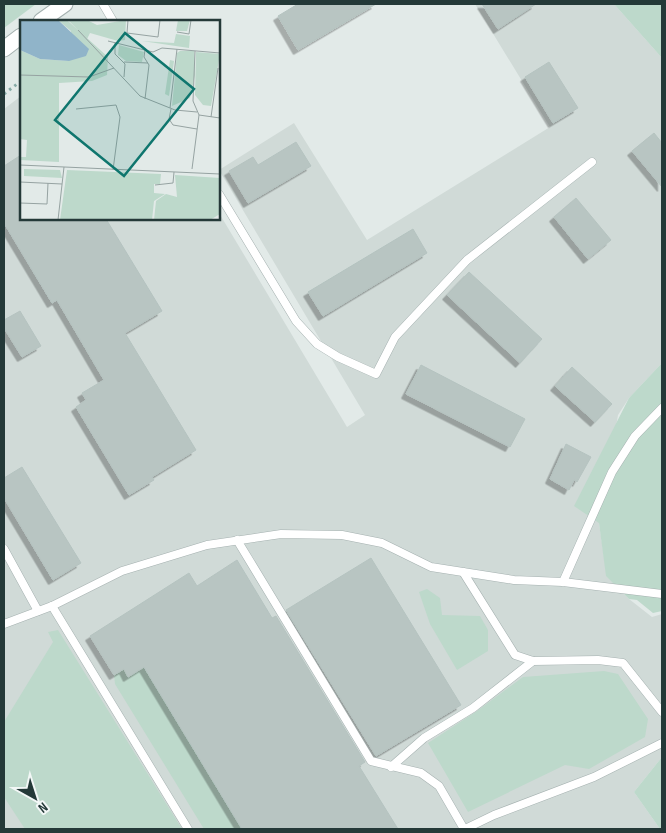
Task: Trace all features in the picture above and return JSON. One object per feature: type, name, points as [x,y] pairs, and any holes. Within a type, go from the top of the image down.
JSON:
[{"type":"street","points":[[42,20],[65,4]]},
{"type":"street","points":[[4,49],[20,37]]},
{"type":"lane","points":[[103,4],[112,20]]},
{"type":"lane","points":[[220,196],[296,320],[317,344],[338,357],[376,374],[395,337],[467,260],[592,162]]},
{"type":"lane","points":[[562,582],[612,472],[635,436],[662,408]]},
{"type":"lane","points":[[4,624],[52,606],[122,571],[207,544],[281,534],[342,535],[382,542],[431,567],[514,580],[562,582],[662,594]]},
{"type":"lane","points":[[237,540],[371,761],[421,773],[439,786],[464,829],[494,815],[594,777],[662,743]]},
{"type":"lane","points":[[4,549],[38,611]]},
{"type":"lane","points":[[463,572],[515,655],[533,661],[598,660],[623,663],[662,712]]},
{"type":"lane","points":[[52,606],[188,829]]},
{"type":"lane","points":[[391,767],[424,738],[473,708],[533,661]]},
{"type":"path","points":[[4,94],[20,82]]},
{"type":"shaded area","points":[[475,4],[614,4],[662,58],[662,363],[629,398],[618,415],[599,523],[607,576],[629,599],[652,617],[662,614],[662,757],[634,792],[660,829],[4,829],[4,109],[20,97],[20,220],[220,220],[220,215],[347,427],[365,415],[220,169],[294,123],[367,240],[550,127]]},
{"type":"green space","points":[[4,4],[36,4],[4,28]]},
{"type":"green space","points":[[614,4],[662,4],[662,58]]},
{"type":"green space","points":[[662,363],[662,611],[653,613],[637,600],[629,599],[606,576],[599,523],[574,506],[629,398]]},
{"type":"green space","points":[[427,589],[440,598],[442,615],[480,616],[488,630],[488,651],[457,670],[430,624],[419,592]]},
{"type":"green space","points":[[58,630],[182,829],[25,829],[4,797],[4,722],[53,642],[48,632]]},
{"type":"green space","points":[[144,667],[242,829],[204,829],[115,684],[114,675],[124,669],[129,677]]},
{"type":"green space","points":[[604,671],[618,674],[648,719],[645,737],[589,769],[565,765],[468,812],[428,743],[477,711],[523,677]]},
{"type":"green space","points":[[662,757],[662,829],[660,829],[634,792]]},
{"type":"building","points":[[298,4],[376,4],[298,50],[278,16]]},
{"type":"building","points":[[482,4],[536,4],[498,29]]},
{"type":"building","points":[[549,62],[578,108],[553,123],[525,77]]},
{"type":"building","points":[[654,133],[662,143],[662,187],[632,151]]},
{"type":"building","points":[[296,142],[311,166],[248,203],[229,171],[253,157],[258,165]]},
{"type":"building","points":[[20,156],[20,220],[107,220],[162,311],[125,333],[196,450],[152,477],[154,480],[129,495],[76,407],[86,400],[82,393],[104,380],[57,300],[52,303],[4,223],[4,166]]},
{"type":"building","points":[[576,198],[611,240],[588,259],[554,217]]},
{"type":"building","points":[[413,229],[427,253],[323,316],[308,292]]},
{"type":"building","points":[[469,272],[542,339],[520,363],[447,295]]},
{"type":"building","points":[[20,311],[41,346],[22,357],[4,328],[4,320]]},
{"type":"building","points":[[421,365],[525,419],[510,447],[406,394]]},
{"type":"building","points":[[572,367],[612,404],[595,422],[555,386]]},
{"type":"building","points":[[566,444],[591,457],[577,482],[574,480],[569,490],[550,479]]},
{"type":"building","points":[[22,467],[81,563],[53,580],[4,498],[4,478]]},
{"type":"building","points":[[371,558],[461,705],[376,756],[286,610]]},
{"type":"building","points":[[237,560],[272,618],[276,616],[365,762],[359,766],[398,829],[242,829],[144,667],[128,677],[124,669],[114,675],[90,636],[189,573],[197,586]]}]
